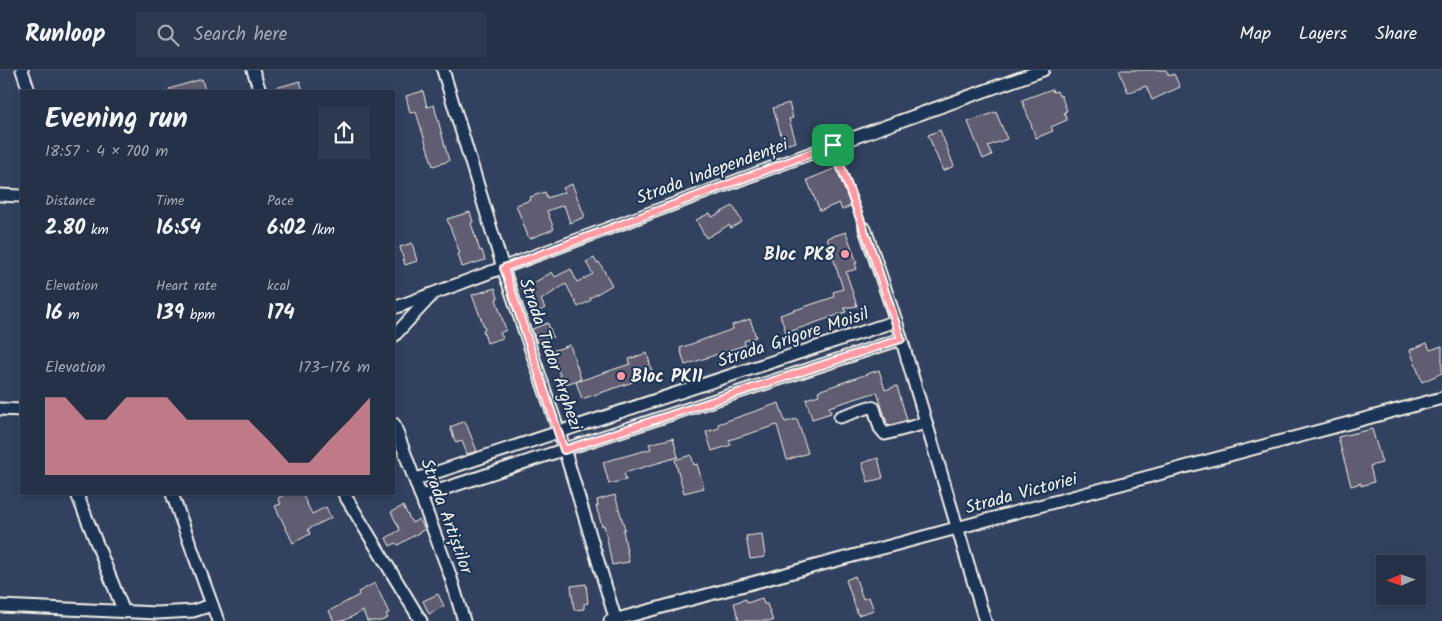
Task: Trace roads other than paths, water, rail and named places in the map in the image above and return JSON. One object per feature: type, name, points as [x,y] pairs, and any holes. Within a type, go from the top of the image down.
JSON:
[{"type":"street","points":[[22,70],[29,90]]},
{"type":"street","points":[[253,70],[260,90]]},
{"type":"street","name":"Strada Tudor Arghezi","points":[[443,70],[504,268],[559,432],[614,620]]},
{"type":"street","name":"Strada Independenței","points":[[395,308],[833,145],[1043,70]]},
{"type":"street","points":[[0,195],[20,196]]},
{"type":"street","points":[[865,229],[896,321],[985,621]]},
{"type":"street","points":[[395,335],[433,293]]},
{"type":"street","name":"Strada Grigore Moisil","points":[[416,479],[896,321]]},
{"type":"street","name":"Strada Grigore Moisil","points":[[422,496],[901,339]]},
{"type":"street","name":"Strada Victoriei","points":[[614,620],[1442,398]]},
{"type":"street","points":[[840,417],[874,408],[880,428],[885,434],[926,423]]},
{"type":"street","points":[[0,409],[20,410]]},
{"type":"street","name":"Strada Artiștilor","points":[[395,426],[416,479],[464,621]]},
{"type":"street","points":[[77,495],[124,612]]},
{"type":"street","points":[[172,495],[218,621]]},
{"type":"street","points":[[345,495],[421,621]]},
{"type":"street","points":[[0,606],[124,612],[192,611],[212,605]]},
{"type":"place","name":"Bloc PK8","points":[[845,254]]},
{"type":"place","name":"Bloc PK11","points":[[621,376]]}]
